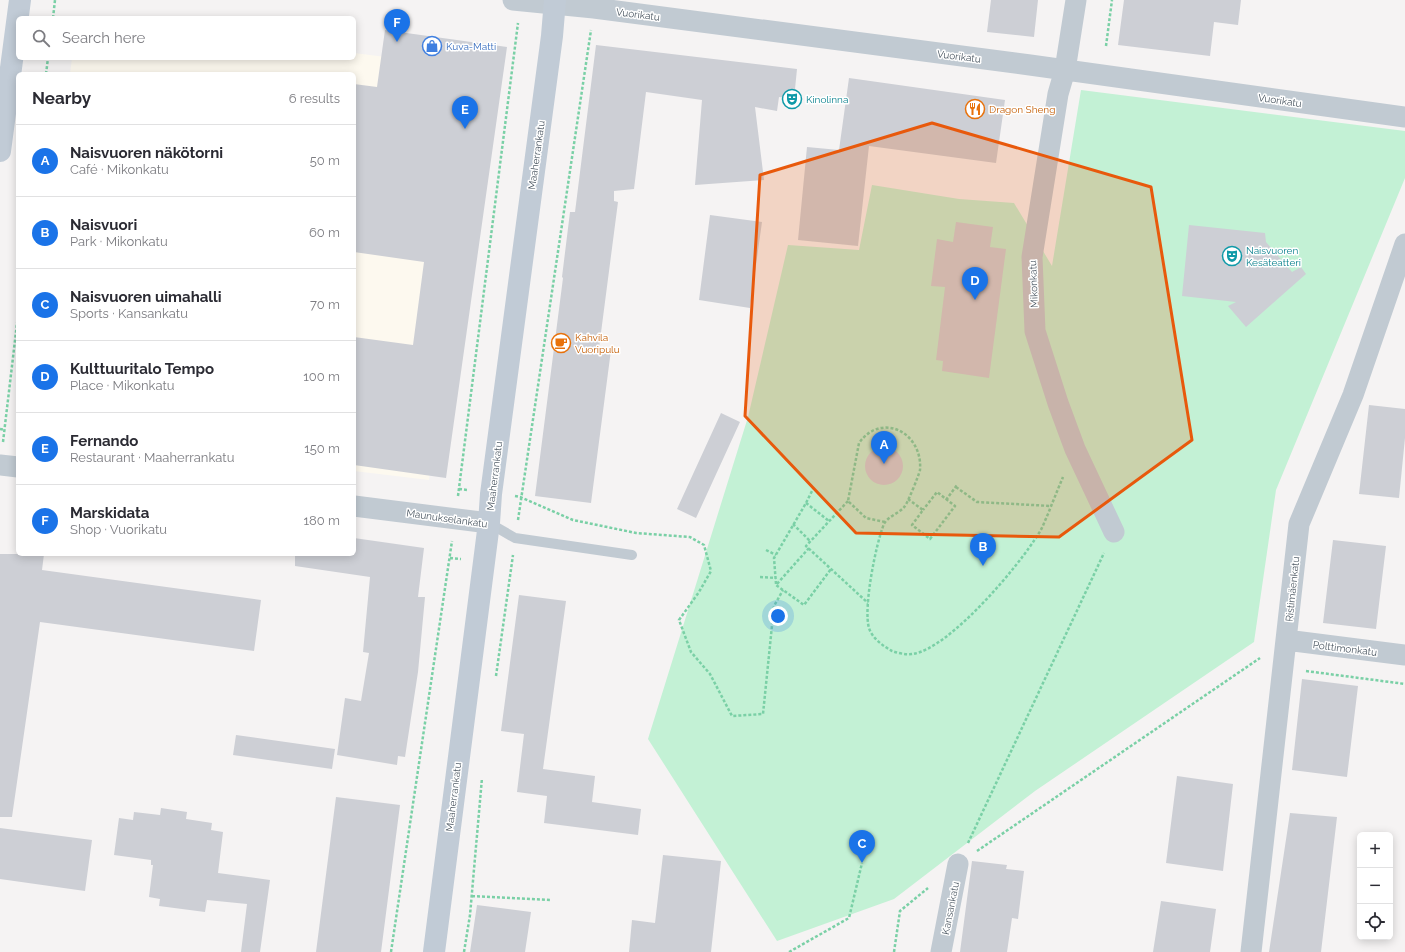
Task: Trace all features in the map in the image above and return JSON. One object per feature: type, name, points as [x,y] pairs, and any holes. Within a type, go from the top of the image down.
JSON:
[{"type":"main road","points":[[18,16],[20,0]]},
{"type":"main road","name":"Maaherrankatu","points":[[434,952],[489,523],[491,494],[550,52],[555,3]]},
{"type":"main road","points":[[0,151],[16,30]]},
{"type":"street","name":"Vuorikatu","points":[[517,0],[610,10],[1405,116]]},
{"type":"street","name":"Mikonkatu","points":[[1076,0],[1065,70],[1058,94],[1032,257],[1036,331],[1074,449],[1114,532]]},
{"type":"street","name":"Ristimäenkatu","points":[[1251,952],[1299,524],[1353,395],[1405,244]]},
{"type":"street","points":[[0,465],[16,467]]},
{"type":"street","name":"Maunukselankatu","points":[[356,506],[489,523]]},
{"type":"street","name":"Polttimonkatu","points":[[1286,640],[1405,655]]},
{"type":"street","name":"Kansankatu","points":[[941,952],[958,864]]},
{"type":"lane","name":"Maunukselankatu","points":[[489,523],[515,538],[632,555]]},
{"type":"path","points":[[53,16],[55,0]]},
{"type":"path","points":[[391,952],[456,518],[517,0]]},
{"type":"path","points":[[1106,46],[1112,0]]},
{"type":"path","points":[[495,679],[520,497],[590,40]]},
{"type":"path","points":[[46,72],[48,60]]},
{"type":"path","points":[[0,465],[16,333]]},
{"type":"path","points":[[868,603],[806,546],[848,501],[859,443],[871,431],[887,428],[904,432],[910,438],[919,458],[920,471],[905,507],[885,522],[875,554],[867,615],[869,628],[872,635],[884,646],[902,654],[911,655],[934,645],[958,628],[1006,577],[1040,532],[1074,449]]},
{"type":"path","points":[[0,429],[5,430]]},
{"type":"path","points":[[946,500],[957,486],[977,502],[1051,506]]},
{"type":"path","points":[[776,585],[774,558],[806,503],[812,489]]},
{"type":"path","points":[[937,492],[955,506],[930,539],[912,525],[923,510],[937,492]]},
{"type":"path","points":[[520,497],[574,520],[636,533],[690,537],[704,545],[711,571],[699,592],[679,620],[691,652],[710,674],[732,716],[764,714],[774,606],[782,590]]},
{"type":"path","points":[[908,499],[923,510]]},
{"type":"path","points":[[848,501],[866,518],[885,522]]},
{"type":"path","points":[[806,503],[829,521]]},
{"type":"path","points":[[793,524],[810,541]]},
{"type":"path","points":[[958,864],[1114,532]]},
{"type":"path","points":[[776,585],[809,548]]},
{"type":"path","points":[[766,550],[776,555]]},
{"type":"path","points":[[776,585],[804,605],[831,569]]},
{"type":"path","points":[[760,577],[776,578]]},
{"type":"path","points":[[958,864],[1286,640]]},
{"type":"path","points":[[1256,660],[1265,673],[1294,675],[1299,670],[1405,684]]},
{"type":"path","points":[[464,952],[472,896],[483,771]]},
{"type":"path","points":[[789,952],[849,918],[862,863]]},
{"type":"path","points":[[894,952],[900,911],[929,888]]},
{"type":"path","points":[[472,896],[551,900]]},
{"type":"path","points":[[796,952],[797,948]]},
{"type":"highlighted area","points":[[932,123],[1151,187],[1192,440],[1059,537],[856,533],[745,416],[760,175]]},
{"type":"shaded area","points":[[356,53],[481,69],[429,480],[356,471],[356,72],[70,72],[72,60],[356,60]]},
{"type":"green space","points":[[1081,90],[1405,131],[1405,178],[1276,490],[1254,642],[1035,791],[894,899],[777,941],[648,739],[748,417],[788,245],[859,250],[872,185],[959,199],[1014,203],[1052,266]]},
{"type":"building","points":[[991,0],[1038,0],[1034,37],[987,32]]},
{"type":"building","points":[[1124,0],[1241,0],[1238,25],[1214,22],[1210,56],[1118,45]]},
{"type":"building","points":[[385,30],[507,47],[446,478],[356,465],[356,337],[413,345],[424,262],[356,252],[356,84],[377,87]]},
{"type":"building","points":[[596,45],[797,69],[794,99],[779,97],[777,111],[755,107],[764,180],[695,185],[702,100],[646,92],[634,189],[614,191],[614,201],[618,202],[599,348],[611,350],[591,503],[535,496],[570,212],[575,212]]},
{"type":"building","points":[[849,78],[1005,100],[996,163],[869,146],[858,246],[798,240],[807,147],[839,150]]},
{"type":"building","points":[[710,215],[762,222],[750,308],[699,300]]},
{"type":"building","points":[[956,222],[993,227],[990,247],[1006,249],[989,378],[942,371],[943,361],[936,360],[945,287],[931,286],[937,239],[953,242]]},
{"type":"building","name":"Naisvuoren Kesäteatteri","points":[[1189,225],[1265,233],[1266,242],[1292,272],[1301,267],[1306,274],[1246,327],[1228,306],[1236,302],[1182,296]]},
{"type":"building","points":[[1369,405],[1405,409],[1405,438],[1399,498],[1359,494]]},
{"type":"building","points":[[721,413],[740,422],[696,518],[677,509]]},
{"type":"building","points":[[880,447],[888,447],[898,452],[902,459],[902,473],[898,480],[888,485],[880,485],[870,480],[868,477],[865,470],[865,462],[870,452],[873,450]]},
{"type":"building","points":[[356,538],[424,548],[418,597],[425,597],[418,672],[405,757],[398,756],[397,765],[337,755],[345,698],[361,701],[369,653],[363,652],[370,577],[295,566],[295,556],[356,556]]},
{"type":"building","points":[[1333,540],[1386,546],[1376,629],[1323,623]]},
{"type":"building","points":[[0,554],[16,554],[16,556],[44,556],[42,570],[261,600],[254,651],[40,622],[12,817],[0,817]]},
{"type":"building","points":[[519,595],[566,601],[543,769],[595,776],[592,802],[641,809],[638,835],[544,823],[547,796],[517,792],[524,734],[501,731]]},
{"type":"building","points":[[1302,679],[1358,686],[1347,777],[1292,770]]},
{"type":"building","points":[[236,735],[335,749],[332,769],[233,755]]},
{"type":"building","points":[[1177,776],[1233,784],[1223,871],[1166,863]]},
{"type":"building","points":[[336,797],[400,805],[381,952],[316,952]]},
{"type":"building","points":[[161,808],[187,812],[186,819],[212,823],[211,830],[223,832],[218,873],[270,880],[260,952],[241,952],[247,904],[207,900],[205,912],[159,906],[160,899],[149,897],[153,865],[151,865],[151,860],[114,855],[119,818],[133,820],[134,812],[160,815]]},
{"type":"building","points":[[1290,813],[1337,817],[1321,952],[1269,952]]},
{"type":"building","points":[[0,828],[92,840],[85,891],[0,879]]},
{"type":"building","points":[[663,855],[721,861],[711,952],[629,952],[632,920],[655,923]]},
{"type":"building","points":[[972,861],[1007,865],[1006,869],[1024,871],[1018,919],[1012,918],[1007,952],[960,952]]},
{"type":"building","points":[[1161,901],[1216,909],[1210,952],[1153,952]]},
{"type":"building","points":[[477,905],[531,912],[525,952],[470,952]]},
{"type":"place","name":"Marskidata","points":[[397,42]]},
{"type":"place","name":"Kuva-Matti","points":[[432,46]]},
{"type":"place","name":"Kinolinna","points":[[792,99]]},
{"type":"place","name":"Dragon Sheng","points":[[975,109]]},
{"type":"place","name":"Fernando","points":[[465,129]]},
{"type":"place","name":"Naisvuoren Kesäteatteri","points":[[1232,256]]},
{"type":"place","name":"Kulttuuritalo Tempo","points":[[975,300]]},
{"type":"place","name":"Kahvila Vuoripulu","points":[[561,343]]},
{"type":"place","name":"Naisvuoren näkötorni","points":[[884,464]]},
{"type":"place","name":"Naisvuori","points":[[983,566]]},
{"type":"place","name":"Naisvuoren uimahalli","points":[[862,863]]}]
